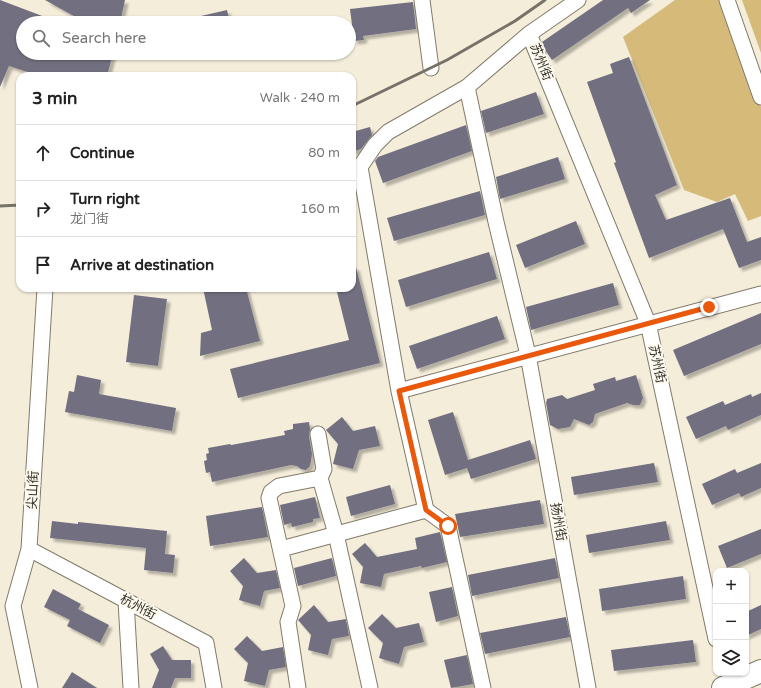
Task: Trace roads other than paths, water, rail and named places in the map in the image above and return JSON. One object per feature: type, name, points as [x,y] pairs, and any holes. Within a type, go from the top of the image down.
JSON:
[{"type":"street","points":[[422,0],[431,68]]},
{"type":"street","points":[[483,688],[448,526],[426,510],[399,391],[360,167],[376,145],[388,132],[467,88],[529,34],[578,0]]},
{"type":"street","points":[[727,0],[761,97]]},
{"type":"street","name":"苏州街","points":[[529,34],[648,323],[713,625]]},
{"type":"street","name":"扬州街","points":[[467,88],[496,222],[528,356],[588,688]]},
{"type":"street","name":"尖山街","points":[[30,688],[13,606],[29,549],[45,292]]},
{"type":"street","points":[[399,391],[648,323],[761,294]]},
{"type":"street","points":[[318,434],[324,470],[320,478],[336,534],[370,688]]},
{"type":"street","points":[[298,688],[288,622],[293,606],[269,498],[271,492],[279,486],[320,478]]},
{"type":"street","points":[[281,549],[426,510]]},
{"type":"street","name":"杭州街","points":[[29,549],[206,643],[214,688]]},
{"type":"street","points":[[126,600],[131,688]]},
{"type":"street","points":[[724,682],[761,671]]},
{"type":"railway","points":[[356,104],[447,60],[515,21],[545,0]]},
{"type":"railway","points":[[0,206],[16,205]]}]
